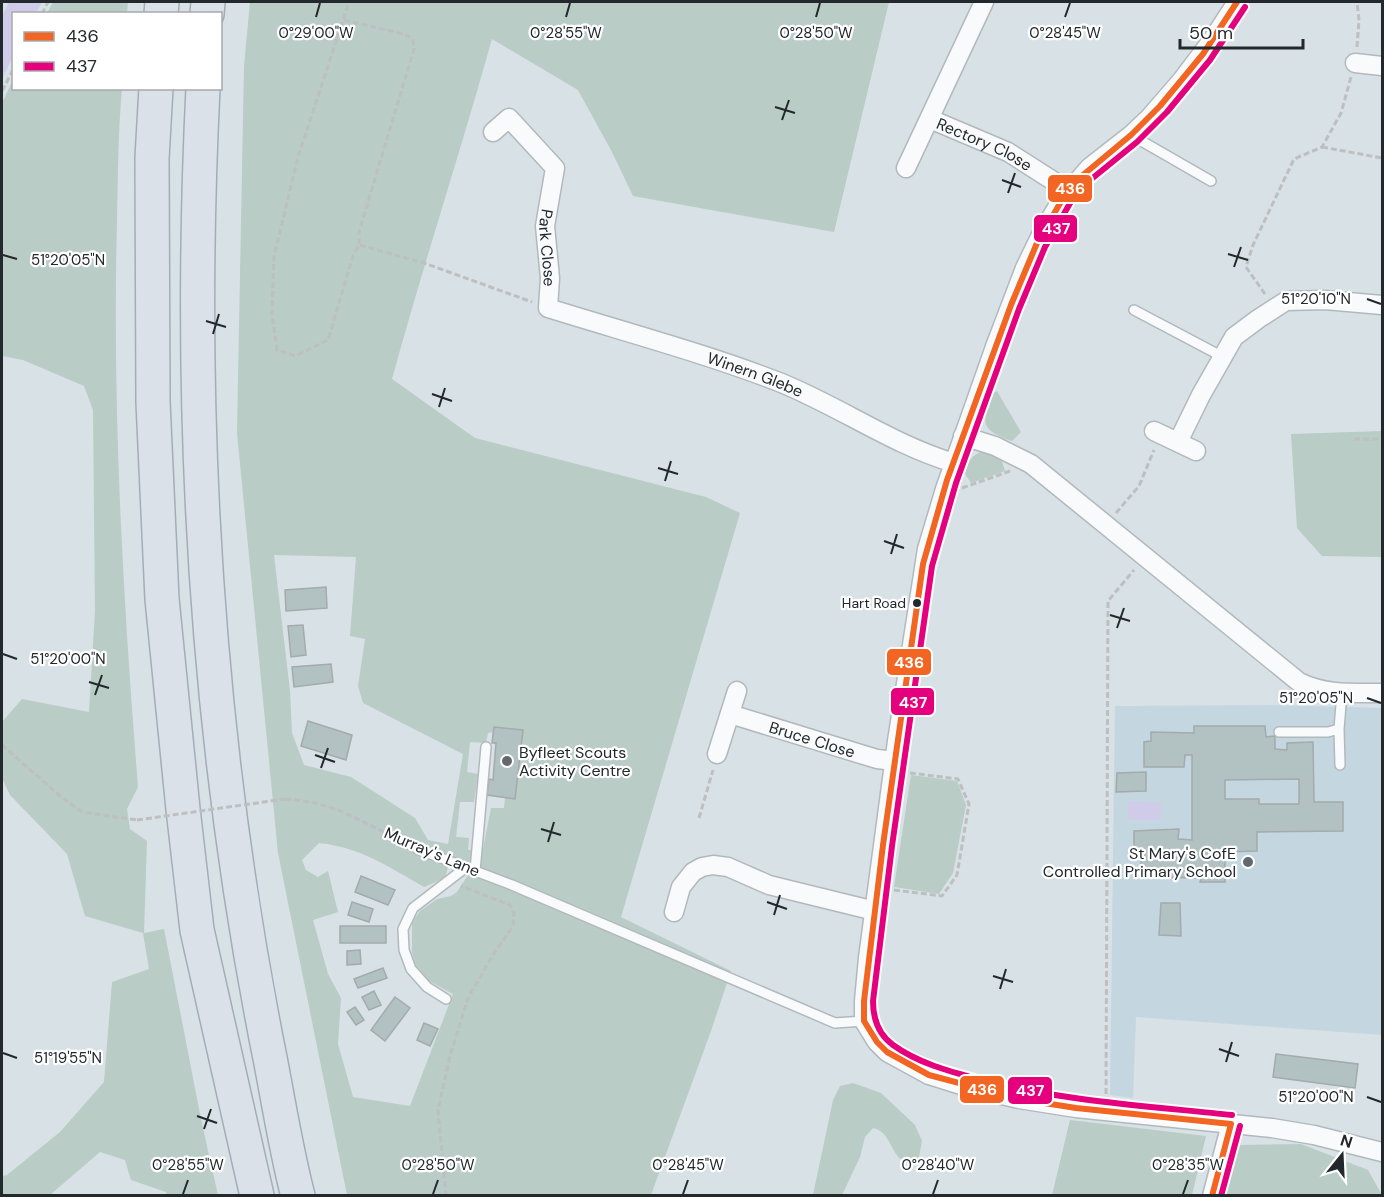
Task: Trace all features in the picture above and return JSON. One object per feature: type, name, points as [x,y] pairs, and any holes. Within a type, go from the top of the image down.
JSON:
[{"type":"highway","points":[[156,90],[152,158],[153,390],[162,600],[197,930],[257,1196]]},
{"type":"highway","points":[[203,90],[199,170],[198,400],[208,601],[229,811],[252,968],[298,1196]]},
{"type":"street","name":"Rectory Close","points":[[906,168],[984,2]]},
{"type":"street","points":[[1237,2],[1182,80],[1131,135],[1090,167],[1062,199],[1041,233],[1025,268],[963,436],[927,549],[894,766],[865,990],[864,1021],[877,1042],[887,1052],[929,1075],[1018,1099],[1314,1135],[1383,1152]]},
{"type":"street","points":[[1355,63],[1383,66]]},
{"type":"street","name":"Park Close","points":[[493,132],[514,114],[555,168],[545,226],[550,278],[548,308]]},
{"type":"street","name":"Rectory Close","points":[[930,119],[1008,152],[1069,191]]},
{"type":"street","points":[[1196,451],[1164,436],[1201,395],[1234,337],[1286,301],[1325,300],[1383,305]]},
{"type":"street","name":"Winern Glebe","points":[[548,308],[718,360],[781,383],[841,410],[904,444],[954,463]]},
{"type":"street","points":[[963,436],[995,446],[1031,464],[1299,682],[1328,692],[1383,693]]},
{"type":"street","points":[[717,754],[737,691]]},
{"type":"street","name":"Bruce Close","points":[[730,714],[894,766]]},
{"type":"street","points":[[675,912],[681,886],[693,872],[713,865],[728,867],[769,885],[875,911]]},
{"type":"street","points":[[1212,1196],[1231,1124]]},
{"type":"lane","points":[[1131,135],[1212,181]]},
{"type":"lane","points":[[1134,310],[1223,357]]},
{"type":"lane","points":[[1340,765],[1339,729],[1342,692]]},
{"type":"lane","points":[[1279,732],[1328,732],[1339,729]]},
{"type":"lane","points":[[475,872],[486,747]]},
{"type":"lane","name":"Murray's Lane","points":[[402,840],[835,1023],[864,1021]]},
{"type":"lane","points":[[446,999],[427,987],[411,969],[404,950],[403,929],[413,908],[465,867]]},
{"type":"path","points":[[1322,147],[1341,113],[1355,63],[1359,20],[1357,2]]},
{"type":"path","points":[[344,20],[404,34],[413,39],[414,49],[362,223],[359,245],[353,256],[328,340],[295,356],[277,350],[272,315],[274,256],[298,157],[348,4]]},
{"type":"path","points":[[2,91],[12,72]]},
{"type":"path","points":[[1275,308],[1246,267],[1253,245],[1294,159],[1322,147],[1383,158]]},
{"type":"path","points":[[359,245],[424,263],[548,308]]},
{"type":"path","points":[[1106,525],[1139,486],[1164,436]]},
{"type":"path","points":[[1354,440],[1383,439]]},
{"type":"path","points":[[947,483],[962,488],[1031,464]]},
{"type":"path","points":[[1106,1111],[1108,601],[1144,557]]},
{"type":"path","name":"Murray's Lane","points":[[2,745],[82,812],[137,820],[285,799],[309,801],[336,808],[402,840]]},
{"type":"path","points":[[699,818],[717,754]]},
{"type":"path","points":[[878,888],[942,896],[957,875],[969,804],[958,779],[894,766]]},
{"type":"path","points":[[446,1196],[438,1110],[450,1056],[468,998],[513,926],[514,913],[510,905],[448,881]]},
{"type":"shaded area","points":[[9,2],[42,2],[37,12],[12,12],[12,58],[2,79],[2,16]]},
{"type":"shaded area","points":[[53,2],[128,2],[127,12],[48,12]]},
{"type":"shaded area","points":[[250,2],[889,2],[834,232],[633,196],[578,90],[492,39],[392,379],[475,438],[706,497],[740,513],[621,917],[731,971],[651,1195],[347,1195],[278,853],[237,433],[244,66]],"holes":[[[274,555],[356,557],[350,636],[365,639],[358,686],[363,703],[463,754],[448,844],[428,840],[415,818],[351,777],[304,765],[292,733],[290,691]],[[493,732],[492,743],[496,744],[493,779],[489,779],[487,795],[505,797],[504,808],[491,808],[483,849],[468,850],[469,838],[456,837],[460,802],[474,802],[478,774],[467,772],[470,742],[486,743],[488,733]],[[319,843],[334,845],[361,854],[386,865],[424,887],[445,878],[448,867],[468,875],[457,892],[437,899],[420,911],[412,922],[412,952],[415,964],[429,981],[453,994],[410,1106],[353,1097],[338,1044],[341,998],[328,974],[313,920],[338,912],[328,871],[318,877],[306,870],[302,860]]]},
{"type":"shaded area","points":[[12,82],[12,90],[122,90],[118,154],[116,291],[117,433],[123,575],[138,787],[127,809],[130,829],[147,841],[144,933],[164,929],[218,1195],[167,1195],[166,1192],[131,1180],[125,1160],[100,1152],[50,1195],[2,1195],[2,1176],[7,1175],[60,1132],[104,1082],[112,982],[149,969],[143,933],[85,916],[67,854],[10,795],[2,778],[2,722],[22,699],[89,712],[95,611],[93,410],[84,386],[23,360],[2,356],[2,103]]},
{"type":"shaded area","points":[[997,391],[1021,432],[1012,441],[994,433],[986,424],[989,403],[993,393]]},
{"type":"shaded area","points":[[1382,431],[1382,557],[1322,556],[1297,528],[1291,434]]},
{"type":"shaded area","points":[[983,451],[1001,458],[1005,471],[971,483],[965,474],[967,466],[972,457]]},
{"type":"shaded area","name":"St Mary's CofE Controlled Primary School","points":[[1272,705],[1382,708],[1382,1035],[1136,1017],[1133,1098],[1110,1095],[1115,706]]},
{"type":"shaded area","points":[[911,775],[957,781],[966,805],[953,873],[939,894],[894,887]]},
{"type":"shaded area","points":[[1129,801],[1161,803],[1161,820],[1128,820]]},
{"type":"shaded area","points":[[853,1083],[881,1093],[915,1125],[922,1141],[919,1157],[907,1163],[897,1155],[884,1134],[873,1128],[865,1137],[860,1157],[842,1195],[813,1195],[833,1100],[840,1086]]},
{"type":"shaded area","points":[[1070,1120],[1206,1136],[1192,1195],[1052,1195]]},
{"type":"shaded area","points":[[1301,1144],[1368,1170],[1382,1195],[1223,1195],[1237,1145]]},
{"type":"building","points":[[326,587],[327,608],[286,611],[285,590]]},
{"type":"building","points":[[303,625],[306,655],[291,657],[288,626]]},
{"type":"building","points":[[331,664],[333,682],[294,687],[292,667]]},
{"type":"building","points":[[308,721],[352,735],[346,760],[301,746]]},
{"type":"building","points":[[1194,726],[1265,726],[1266,737],[1275,736],[1275,749],[1287,750],[1287,743],[1313,742],[1314,802],[1343,802],[1343,831],[1257,832],[1257,851],[1225,852],[1225,882],[1200,882],[1201,878],[1141,877],[1141,858],[1134,858],[1134,831],[1179,829],[1178,839],[1192,840],[1192,755],[1185,755],[1184,767],[1144,767],[1144,742],[1151,741],[1151,732],[1194,733]],"holes":[[[1299,779],[1299,804],[1259,804],[1259,799],[1225,799],[1225,780]]]},
{"type":"building","name":"Byfleet Scouts Activity Centre","points":[[494,727],[523,730],[515,799],[487,795],[489,779],[493,780],[496,743],[492,743]]},
{"type":"building","points":[[1146,772],[1146,791],[1116,792],[1117,773]]},
{"type":"building","points":[[361,876],[395,890],[388,905],[355,892]]},
{"type":"building","points":[[352,902],[373,909],[369,922],[348,915]]},
{"type":"building","points":[[1161,903],[1180,903],[1181,936],[1159,935]]},
{"type":"building","points":[[340,926],[386,926],[386,943],[340,943]]},
{"type":"building","points":[[360,950],[361,964],[347,965],[347,951]]},
{"type":"building","points":[[383,968],[387,978],[358,988],[354,979]]},
{"type":"building","points":[[374,991],[381,1005],[369,1010],[362,997]]},
{"type":"building","points":[[395,997],[410,1008],[385,1041],[371,1030]]},
{"type":"building","points":[[355,1007],[364,1020],[356,1025],[347,1012]]},
{"type":"building","points":[[424,1023],[438,1029],[430,1046],[417,1040]]},
{"type":"building","points":[[1276,1054],[1358,1064],[1355,1088],[1273,1077]]},
{"type":"transit line","name":"436","points":[[1231,1124],[1076,1108],[1019,1099],[929,1075],[887,1052],[877,1042],[864,1021],[864,1001],[883,845],[923,564],[947,480],[1011,305],[1037,243],[1066,193],[1160,106],[1203,54],[1237,2]]},
{"type":"transit line","name":"437","points":[[1232,1115],[1072,1098],[978,1079],[945,1069],[923,1062],[888,1041],[877,1026],[873,1001],[892,846],[932,566],[956,483],[1019,309],[1045,247],[1073,198],[1089,181],[1137,142],[1167,112],[1210,60],[1245,7]]},
{"type":"transit line","name":"436","points":[[1212,1196],[1231,1124]]},
{"type":"transit line","name":"437","points":[[1221,1196],[1240,1126]]},
{"type":"place","name":"Hart Road","points":[[917,603]]},
{"type":"place","name":"Byfleet Scouts Activity Centre","points":[[507,761]]},
{"type":"place","name":"St Mary's CofE Controlled Primary School","points":[[1248,862]]}]
